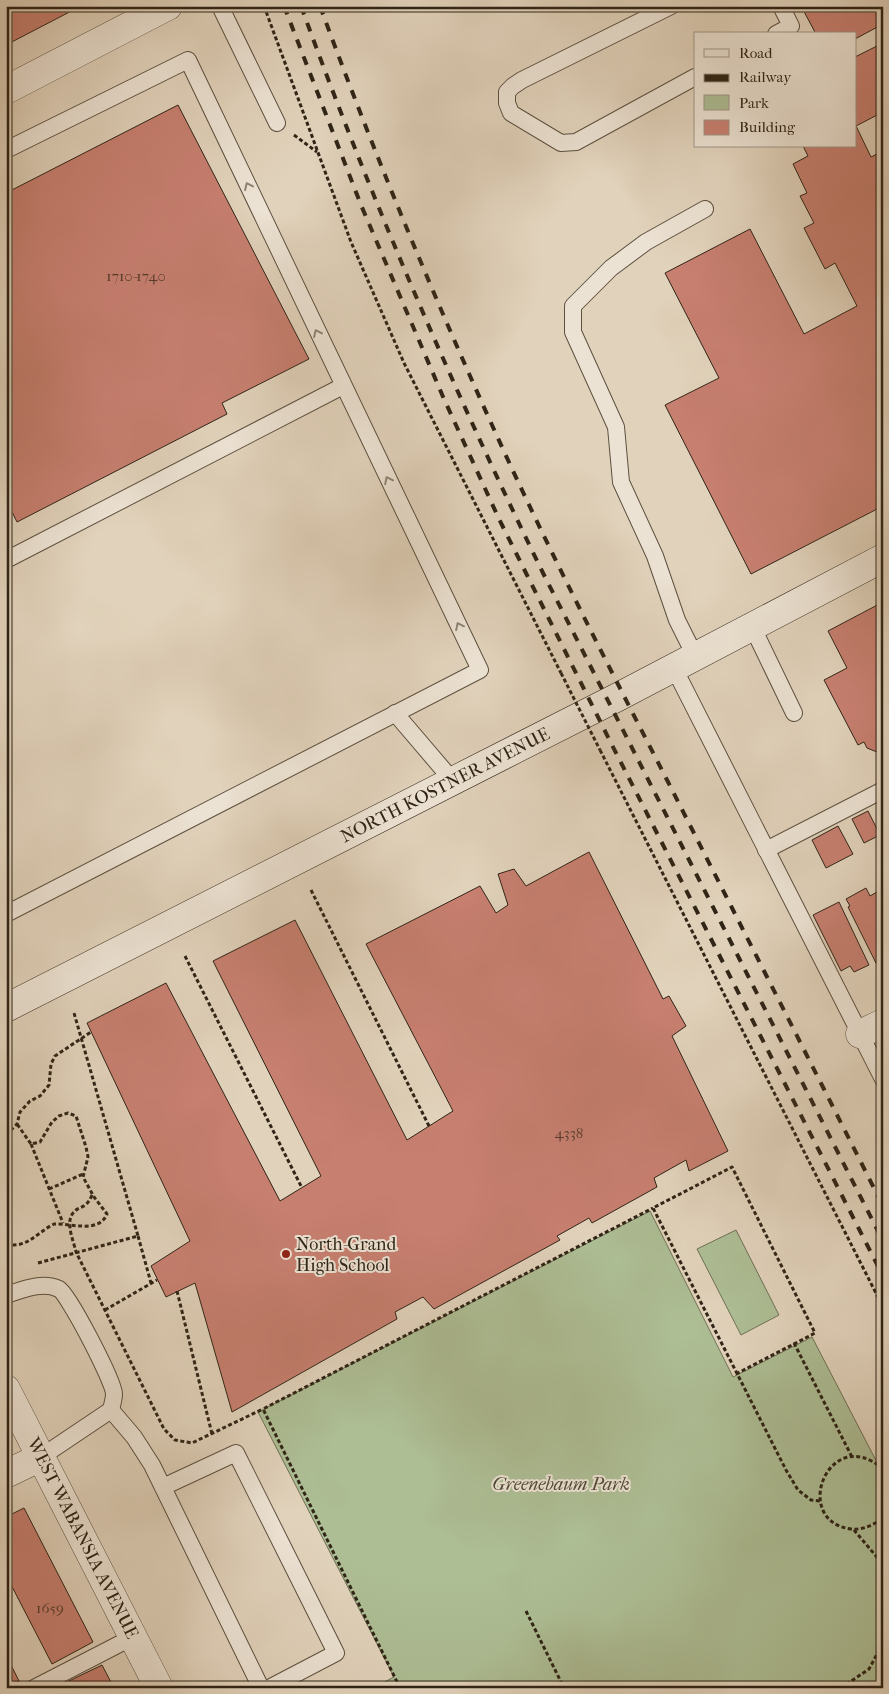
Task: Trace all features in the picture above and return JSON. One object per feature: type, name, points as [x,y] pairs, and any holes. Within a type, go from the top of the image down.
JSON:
[{"type":"street","points":[[6,90],[168,6]]},
{"type":"street","name":"NORTH KOSTNER AVENUE","points":[[7,1005],[453,781],[883,558]]},
{"type":"street","name":"WEST WABANSIA AVENUE","points":[[6,1389],[159,1688]]},
{"type":"street","points":[[6,1474],[41,1457]]},
{"type":"lane","points":[[220,6],[277,123]]},
{"type":"lane","points":[[672,6],[517,83],[507,92],[507,103],[511,113],[561,143],[576,142],[694,78]]},
{"type":"lane","points":[[780,32],[791,26],[781,6]]},
{"type":"lane","points":[[6,150],[188,60],[480,670],[6,914]]},
{"type":"lane","points":[[705,209],[646,242],[611,268],[573,306],[573,332],[616,427],[621,482],[655,556],[677,620],[684,662],[766,850],[871,1028],[883,1079]]},
{"type":"lane","points":[[6,560],[343,386]]},
{"type":"lane","points":[[752,626],[794,713]]},
{"type":"lane","points":[[395,713],[453,781]]},
{"type":"lane","points":[[766,850],[883,790]]},
{"type":"lane","points":[[6,1295],[42,1285],[60,1290],[76,1313],[114,1393],[111,1410],[41,1457]]},
{"type":"lane","points":[[111,1410],[152,1465],[261,1688]]},
{"type":"lane","points":[[163,1487],[236,1453],[336,1653],[269,1688]]},
{"type":"lane","points":[[34,1688],[133,1637]]},
{"type":"path","points":[[264,6],[351,242],[404,363],[883,1307]]},
{"type":"path","points":[[277,123],[318,153]]},
{"type":"path","points":[[311,890],[429,1126]]},
{"type":"path","points":[[185,956],[302,1188]]},
{"type":"path","points":[[74,1014],[151,1284]]},
{"type":"path","points":[[6,1135],[17,1124],[20,1112],[30,1101],[40,1096],[49,1085],[51,1064],[55,1056],[92,1032]]},
{"type":"path","points":[[6,1244],[17,1247],[28,1242],[54,1224],[63,1223],[86,1227],[105,1220],[107,1214],[92,1195],[82,1177],[88,1157],[76,1116],[68,1113],[59,1116],[52,1122],[40,1142],[31,1144]]},
{"type":"path","points":[[17,1124],[31,1144],[63,1223]]},
{"type":"path","points":[[92,1195],[89,1203],[73,1213],[69,1224],[76,1252],[164,1428],[175,1440],[192,1443],[212,1434],[732,1167],[815,1333],[736,1374]]},
{"type":"path","points":[[49,1189],[83,1174]]},
{"type":"path","points":[[653,1208],[736,1374],[798,1490],[811,1500],[820,1501]]},
{"type":"path","points":[[32,1264],[138,1236]]},
{"type":"path","points":[[105,1310],[157,1280]]},
{"type":"path","points":[[177,1291],[212,1434]]},
{"type":"path","points":[[794,1343],[852,1457]]},
{"type":"path","points":[[263,1409],[400,1688]]},
{"type":"path","points":[[883,1469],[868,1459],[852,1457],[836,1463],[829,1468],[821,1484],[820,1501],[824,1510],[836,1523],[853,1529],[873,1525],[883,1517]]},
{"type":"path","points":[[853,1529],[876,1556],[883,1568]]},
{"type":"path","points":[[526,1611],[564,1688]]},
{"type":"path","points":[[841,1688],[868,1669],[883,1643]]},
{"type":"green space","name":"Greenebaum Park","points":[[650,1211],[733,1377],[812,1337],[883,1474],[883,1688],[373,1688],[394,1677],[258,1412]]},
{"type":"green space","points":[[736,1230],[779,1315],[741,1335],[697,1249]]},
{"type":"building","points":[[6,6],[81,6],[6,45]]},
{"type":"building","points":[[561,6],[575,6],[564,12]]},
{"type":"building","points":[[801,6],[883,6],[883,24],[856,38],[856,32],[815,32]]},
{"type":"building","points":[[883,43],[883,112],[856,126],[856,56]]},
{"type":"building","points":[[178,105],[309,359],[222,403],[227,414],[17,522],[12,512],[6,515],[6,193]]},
{"type":"building","points":[[856,126],[871,157],[883,151],[883,506],[751,574],[665,405],[719,378],[665,273],[750,229],[804,334],[857,306],[835,263],[825,269],[804,228],[814,223],[800,196],[807,193],[793,164],[808,156],[804,148],[856,148]]},
{"type":"building","points":[[883,602],[883,750],[877,752],[867,748],[864,742],[858,745],[824,680],[847,668],[828,631]]},
{"type":"building","points":[[868,811],[880,835],[864,843],[852,819]]},
{"type":"building","points":[[838,826],[853,854],[826,868],[812,840]]},
{"type":"building","name":"North-Grand High School","points":[[589,852],[663,999],[669,996],[686,1026],[672,1036],[728,1151],[689,1171],[686,1160],[654,1178],[657,1187],[592,1223],[589,1218],[557,1236],[560,1240],[434,1309],[423,1297],[395,1312],[397,1319],[232,1412],[195,1283],[166,1297],[151,1266],[190,1241],[87,1023],[166,983],[280,1201],[321,1176],[213,961],[295,920],[407,1140],[453,1111],[366,944],[480,886],[496,913],[508,905],[498,874],[514,869],[526,886]]},
{"type":"building","points":[[866,888],[870,896],[877,892],[883,902],[883,960],[876,963],[848,907],[850,906],[846,899]]},
{"type":"building","points":[[839,902],[869,965],[854,972],[850,966],[841,971],[813,915]]},
{"type":"building","points":[[24,1508],[93,1642],[52,1664],[6,1575],[6,1517]]},
{"type":"building","points":[[6,1655],[19,1681],[6,1688]]},
{"type":"building","points":[[102,1665],[114,1688],[72,1688],[69,1681]]},
{"type":"railway","points":[[284,6],[361,205],[444,399],[499,519],[883,1276]]},
{"type":"railway","points":[[301,6],[356,150],[414,293],[477,434],[543,573],[883,1241]]},
{"type":"railway","points":[[320,6],[402,217],[446,322],[513,470],[599,647],[883,1206]]},
{"type":"place","name":"North-Grand High School","points":[[286,1254]]}]
